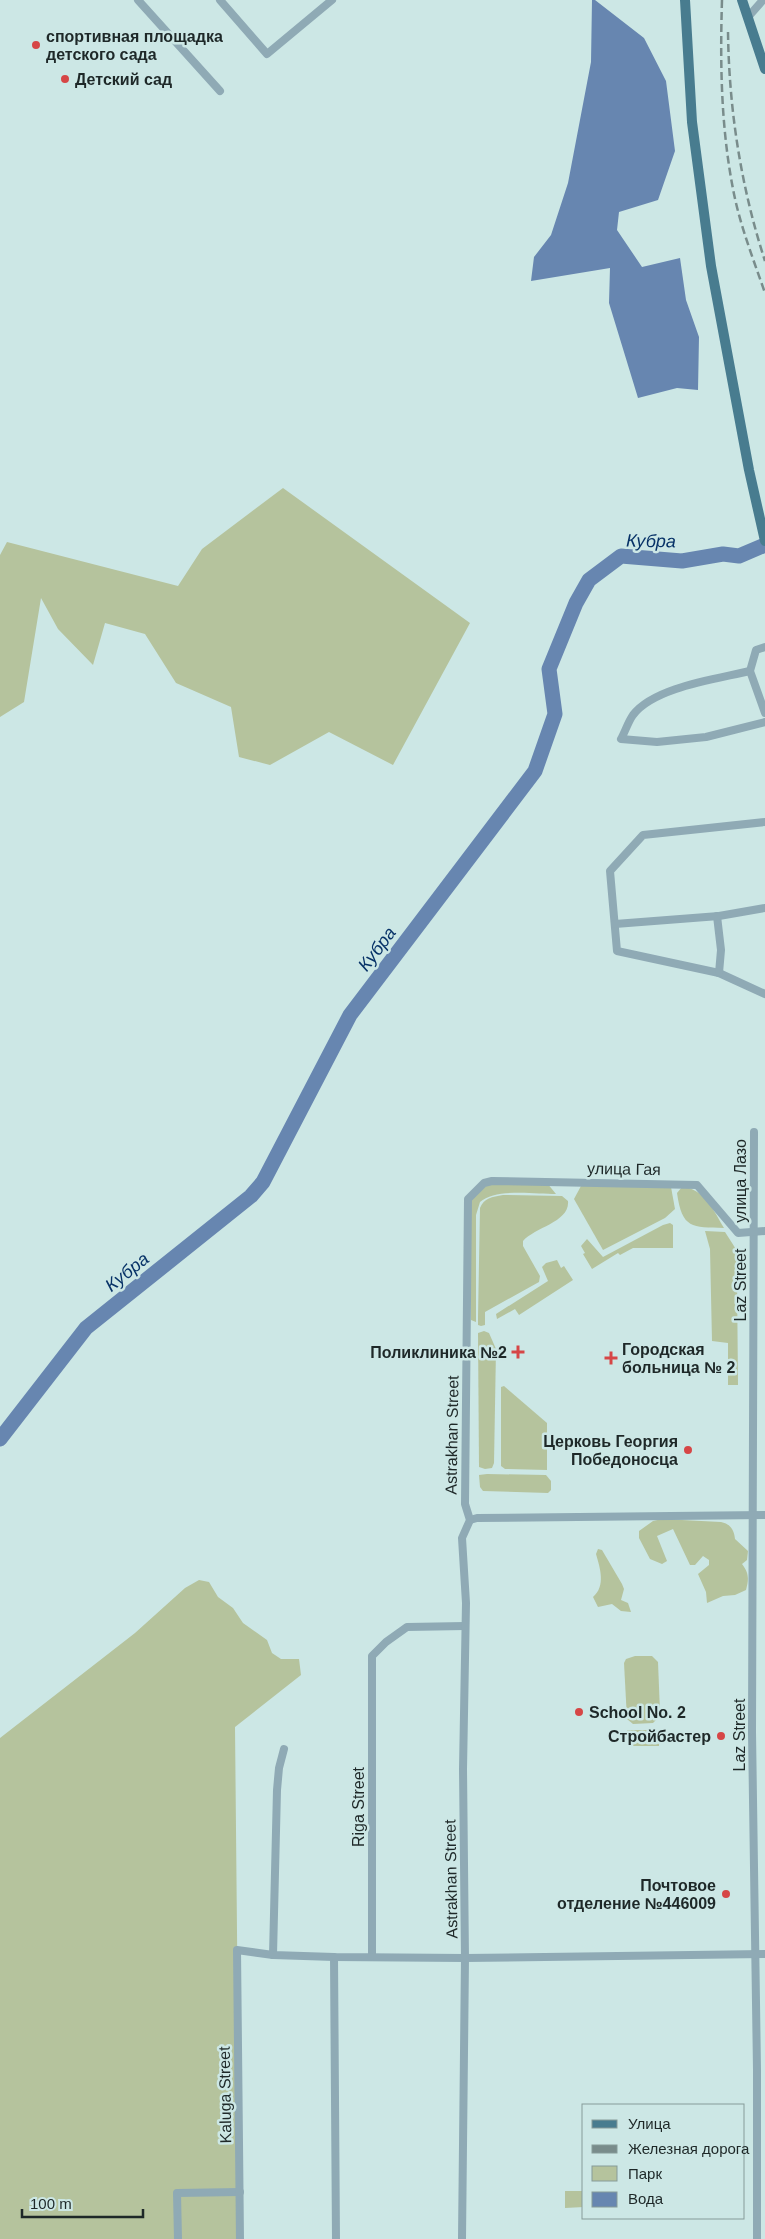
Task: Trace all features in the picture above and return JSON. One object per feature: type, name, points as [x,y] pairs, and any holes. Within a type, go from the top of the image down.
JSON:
[{"type":"main road","points":[[685,0],[692,122],[709,247],[749,470],[765,541]]},
{"type":"main road","points":[[742,0],[765,69]]},
{"type":"street","points":[[138,0],[220,91]]},
{"type":"street","points":[[220,0],[267,54],[332,0]]},
{"type":"street","points":[[748,17],[762,0]]},
{"type":"street","points":[[765,647],[756,650],[750,671],[765,712]]},
{"type":"street","points":[[750,671],[671,691],[646,702],[633,715],[621,739],[658,742],[706,737],[765,722]]},
{"type":"street","points":[[765,822],[643,835],[610,871],[617,951],[720,973],[765,994]]},
{"type":"street","points":[[615,924],[717,916],[765,908]]},
{"type":"street","points":[[717,916],[721,950],[720,973]]},
{"type":"street","name":"улица Лазо","points":[[753,1232],[754,1132]]},
{"type":"street","name":"улица Гая","points":[[468,1200],[484,1183],[492,1181],[697,1185],[738,1233],[765,1231]]},
{"type":"street","name":"Astrakhan Street","points":[[462,2239],[465,1958],[465,1626],[462,1538],[470,1520],[465,1504],[468,1200]]},
{"type":"street","name":"Laz Street","points":[[753,1232],[754,1516],[752,1741],[757,2239]]},
{"type":"street","points":[[470,1520],[477,1518],[765,1515]]},
{"type":"street","name":"Riga Street","points":[[372,1955],[371,1659],[379,1647],[407,1627],[465,1626]]},
{"type":"street","points":[[284,1749],[279,1768],[277,1790],[273,1954],[334,1957],[372,1955],[465,1958],[765,1954]]},
{"type":"street","name":"Kaluga Street","points":[[240,2239],[237,1950],[273,1954]]},
{"type":"street","points":[[334,1957],[336,2239]]},
{"type":"street","points":[[178,2239],[178,2192],[240,2192]]},
{"type":"green space","points":[[283,488],[470,623],[393,765],[329,732],[270,765],[239,757],[231,707],[176,683],[145,634],[105,623],[93,665],[58,629],[41,598],[24,702],[0,717],[0,555],[7,542],[178,586],[202,549]]},
{"type":"green space","points":[[547,1183],[556,1194],[506,1193],[480,1202],[476,1215],[476,1322],[471,1320],[470,1201],[487,1184]]},
{"type":"green space","points":[[581,1186],[671,1187],[675,1209],[665,1218],[603,1250],[574,1199]]},
{"type":"green space","points":[[682,1187],[696,1191],[708,1201],[724,1228],[690,1224],[682,1214],[679,1205],[677,1193]]},
{"type":"green space","points":[[503,1195],[562,1196],[568,1201],[564,1214],[523,1241],[523,1246],[540,1276],[539,1282],[485,1312],[485,1325],[481,1326],[478,1325],[480,1208],[486,1200]]},
{"type":"green space","points":[[670,1223],[673,1225],[673,1248],[633,1248],[620,1255],[618,1253],[592,1269],[583,1254],[585,1253],[581,1246],[587,1239],[603,1257]]},
{"type":"green space","points":[[705,1231],[725,1232],[748,1268],[737,1277],[738,1385],[728,1385],[728,1343],[712,1341],[710,1249]]},
{"type":"green space","points":[[557,1260],[561,1268],[564,1266],[573,1280],[519,1315],[515,1309],[497,1319],[496,1314],[548,1281],[542,1267],[546,1263]]},
{"type":"green space","points":[[484,1331],[489,1333],[496,1349],[494,1463],[492,1468],[485,1469],[479,1467],[478,1333]]},
{"type":"green space","points":[[504,1386],[547,1423],[547,1470],[505,1469],[501,1466],[501,1387]]},
{"type":"green space","points":[[479,1475],[546,1475],[551,1481],[551,1490],[548,1493],[483,1491],[480,1487]]},
{"type":"green space","points":[[662,1519],[721,1522],[727,1524],[733,1530],[735,1539],[748,1551],[747,1560],[742,1564],[748,1576],[746,1590],[735,1595],[723,1596],[707,1603],[706,1592],[698,1574],[709,1565],[709,1560],[703,1556],[695,1565],[690,1565],[673,1529],[657,1536],[667,1561],[662,1564],[650,1559],[639,1538],[639,1531],[653,1521]]},
{"type":"green space","points":[[598,1549],[602,1550],[622,1584],[624,1589],[621,1600],[628,1603],[631,1612],[621,1611],[612,1604],[598,1607],[593,1597],[600,1588],[601,1582],[596,1554]]},
{"type":"green space","points":[[199,1580],[209,1582],[218,1597],[233,1608],[243,1623],[267,1640],[272,1653],[281,1659],[299,1659],[301,1675],[235,1727],[240,2239],[0,2239],[0,1738],[135,1633],[185,1588]]},
{"type":"green space","points":[[635,1656],[652,1656],[658,1662],[660,1712],[659,1717],[653,1723],[633,1724],[627,1719],[624,1663],[626,1659]]},
{"type":"green space","points":[[627,1730],[659,1730],[659,1746],[627,1746]]},
{"type":"green space","points":[[565,2191],[582,2191],[582,2207],[565,2208]]},
{"type":"water","points":[[592,0],[595,0],[644,38],[666,81],[675,151],[658,200],[619,212],[617,230],[642,267],[680,258],[686,300],[699,337],[698,390],[677,388],[638,398],[609,303],[610,268],[531,281],[534,257],[551,235],[568,183],[591,62]]},
{"type":"waterway","name":"Кубра","points":[[0,1439],[86,1328],[251,1196],[263,1182],[350,1015],[535,771],[555,714],[549,669],[576,603],[589,580],[621,556],[682,561],[723,554],[739,556],[765,545]]},
{"type":"railway","points":[[722,0],[722,97],[726,146],[740,219],[765,293]]},
{"type":"railway","points":[[728,32],[731,90],[738,148],[749,205],[765,261]]},
{"type":"place","name":"спортивная площадка детского сада","points":[[36,45]]},
{"type":"place","name":"Детский сад","points":[[65,79]]},
{"type":"place","name":"Поликлиника №2","points":[[518,1352]]},
{"type":"place","name":"Городская больница № 2","points":[[611,1358]]},
{"type":"place","name":"Церковь Георгия Победоносца","points":[[688,1450]]},
{"type":"place","name":"School No. 2","points":[[579,1712]]},
{"type":"place","name":"Стройбастер","points":[[721,1736]]},
{"type":"place","name":"Почтовое отделение №446009","points":[[726,1894]]}]
